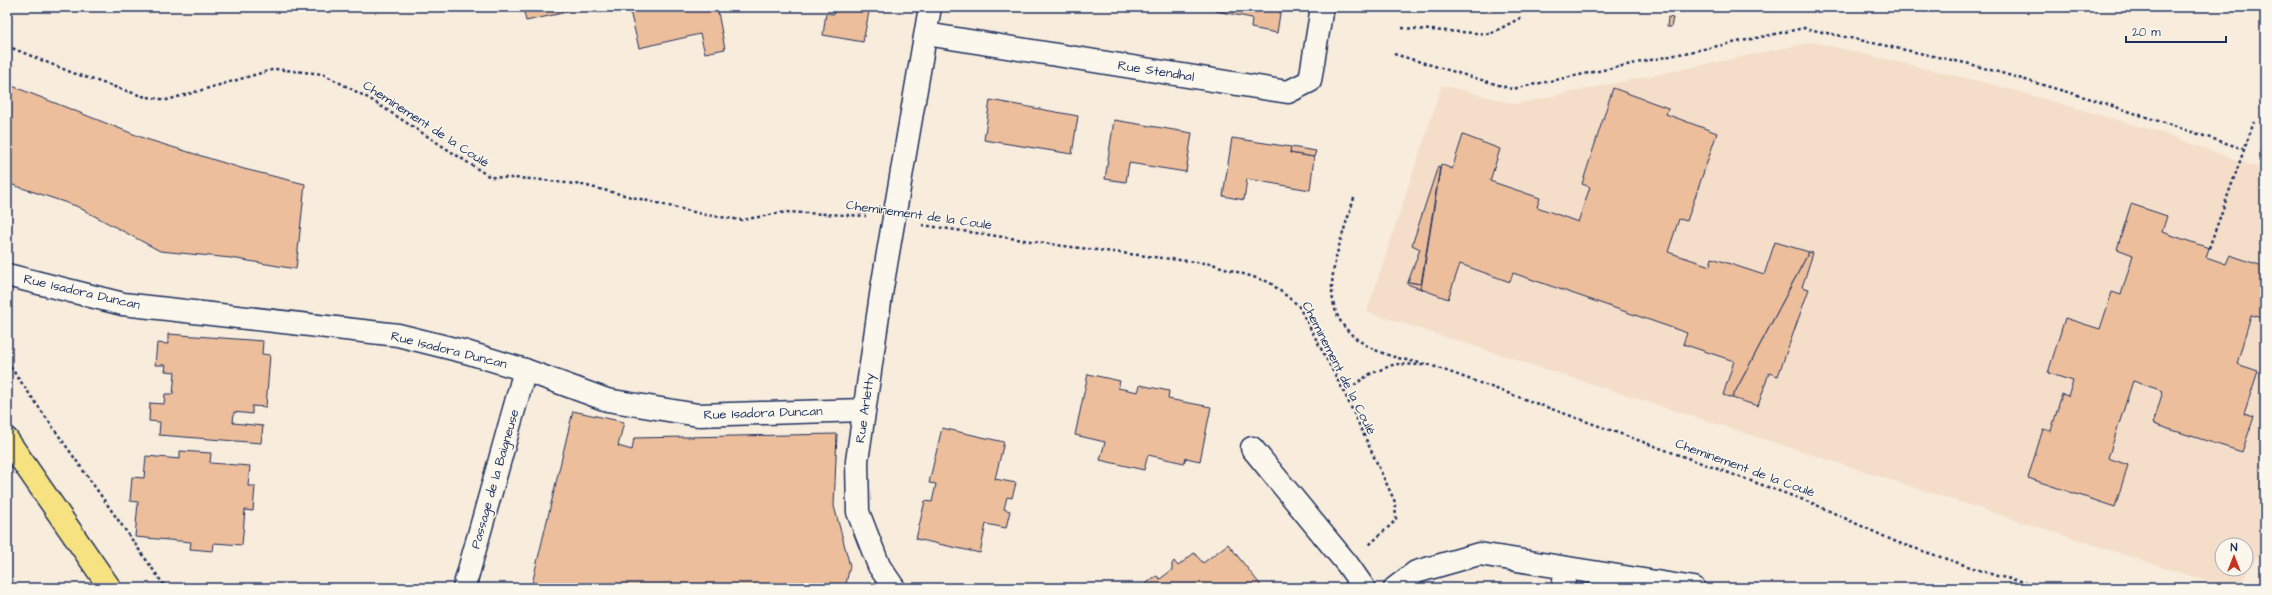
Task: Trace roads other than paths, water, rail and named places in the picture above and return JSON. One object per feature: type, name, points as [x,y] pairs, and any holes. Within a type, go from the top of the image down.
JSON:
[{"type":"main road","points":[[7,439],[110,588]]},
{"type":"street","points":[[926,34],[930,7]]},
{"type":"street","name":"Rue Stendhal","points":[[926,34],[1288,92],[1310,81],[1322,7]]},
{"type":"street","name":"Rue Arletty","points":[[894,588],[879,566],[858,512],[857,461],[894,221],[926,34]]},
{"type":"street","name":"Rue Isadora Duncan","points":[[7,275],[123,304],[398,335],[466,352],[525,370],[607,400],[698,415],[864,410]]},
{"type":"street","name":"Passage de la Baigneuse","points":[[464,588],[525,370]]},
{"type":"street","points":[[1252,448],[1348,565],[1364,588]]},
{"type":"street","points":[[1395,588],[1416,572],[1479,554],[1564,578],[1694,588]]}]
